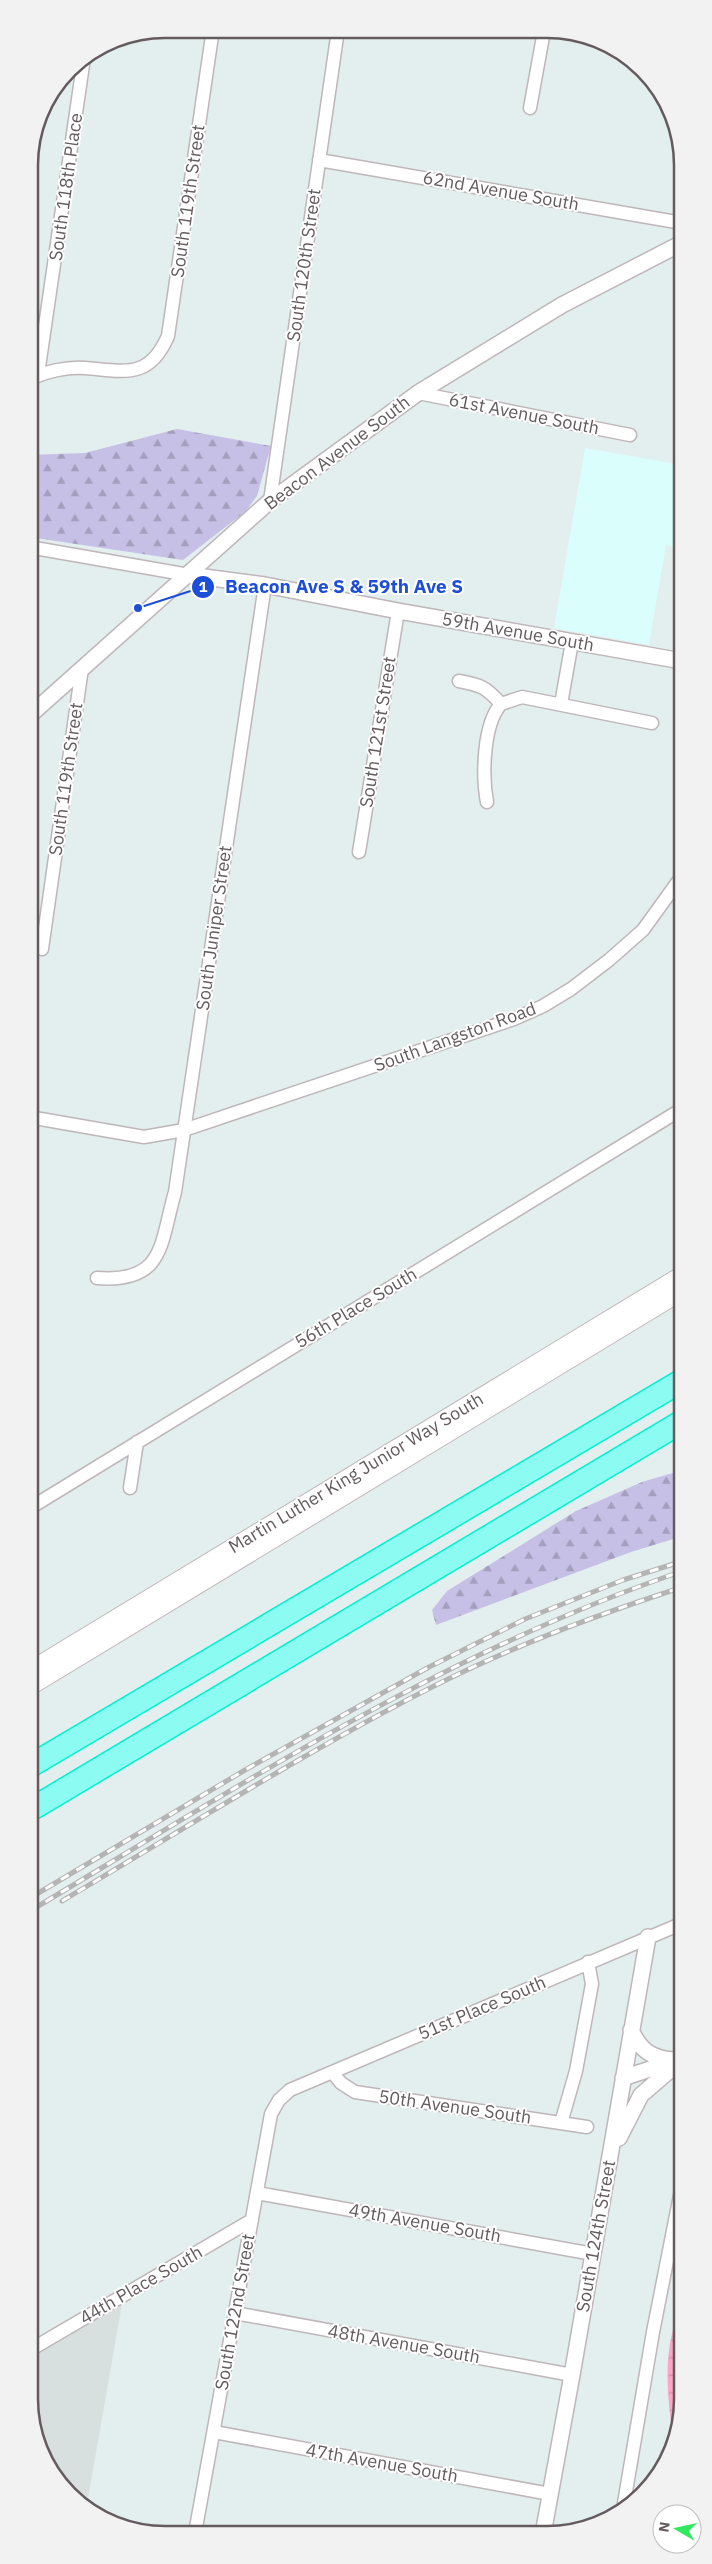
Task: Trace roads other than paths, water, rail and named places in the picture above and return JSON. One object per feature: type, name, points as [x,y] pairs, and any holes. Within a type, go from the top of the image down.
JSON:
[{"type":"highway","points":[[37,1762],[674,1385]]},
{"type":"highway","points":[[37,1806],[674,1426]]},
{"type":"main road","name":"Martin Luther King Junior Way South","points":[[37,1667],[674,1279]]},
{"type":"main road","name":"Martin Luther King Junior Way South","points":[[37,1682],[674,1295]]},
{"type":"street","name":"South 119th Street","points":[[38,376],[72,368],[112,372],[131,371],[145,365],[163,348],[168,336],[212,38]]},
{"type":"street","name":"South 120th Street","points":[[270,501],[337,38]]},
{"type":"street","points":[[530,108],[543,38]]},
{"type":"street","name":"South 118th Place","points":[[38,352],[82,68]]},
{"type":"street","name":"62nd Avenue South","points":[[319,160],[674,222]]},
{"type":"street","name":"Beacon Avenue South","points":[[38,708],[270,501],[418,393],[562,305],[674,247]]},
{"type":"street","name":"61st Avenue South","points":[[418,393],[630,436]]},
{"type":"street","name":"59th Avenue South","points":[[38,549],[189,575],[265,584],[398,611],[674,660]]},
{"type":"street","name":"South Juniper Street","points":[[98,1278],[120,1280],[149,1268],[156,1258],[175,1192],[265,584]]},
{"type":"street","name":"South 121st Street","points":[[359,852],[398,611]]},
{"type":"street","points":[[561,704],[572,642]]},
{"type":"street","name":"South 119th Street","points":[[42,949],[82,668]]},
{"type":"street","points":[[459,681],[479,684],[488,689],[501,704]]},
{"type":"street","points":[[487,802],[483,780],[491,719],[501,704],[522,697],[652,723]]},
{"type":"street","name":"South Langston Road","points":[[38,1118],[144,1137],[184,1130],[514,1019],[543,1006],[571,989],[610,960],[643,930],[674,887]]},
{"type":"street","name":"56th Place South","points":[[37,1503],[674,1114]]},
{"type":"street","points":[[130,1488],[137,1442]]},
{"type":"street","name":"51st Place South","points":[[283,2095],[332,2072],[674,1926]]},
{"type":"street","name":"South 124th Street","points":[[544,2526],[572,2375],[648,1937]]},
{"type":"street","points":[[561,2123],[576,2071],[592,1984],[588,1962]]},
{"type":"street","points":[[631,2030],[637,2042],[646,2052],[661,2059],[674,2059]]},
{"type":"street","points":[[623,2078],[674,2061]]},
{"type":"street","points":[[606,2175],[621,2129],[631,2110],[650,2085],[674,2064]]},
{"type":"street","name":"50th Avenue South","points":[[332,2072],[341,2083],[356,2092],[587,2127]]},
{"type":"street","points":[[623,2078],[650,2085]]},
{"type":"street","name":"South 122nd Street","points":[[196,2526],[271,2114],[283,2095]]},
{"type":"street","name":"49th Avenue South","points":[[257,2193],[593,2254]]},
{"type":"street","name":"44th Place South","points":[[37,2346],[252,2220]]},
{"type":"street","points":[[624,2500],[653,2332],[674,2226]]},
{"type":"street","name":"48th Avenue South","points":[[235,2314],[572,2375]]},
{"type":"street","name":"47th Avenue South","points":[[214,2432],[550,2494]]},
{"type":"water","points":[[674,2328],[674,2407],[672,2425],[668,2392],[668,2356]]},
{"type":"railway","points":[[37,1894],[245,1770],[429,1667],[525,1619],[623,1580],[674,1564]]},
{"type":"railway","points":[[37,1907],[267,1769],[429,1680],[512,1640],[596,1603],[674,1574]]},
{"type":"railway","points":[[62,1901],[294,1763],[436,1685],[466,1670],[558,1631],[674,1590]]},
{"type":"place","name":"Beacon Ave S & 59th Ave S","points":[[138,608]]}]
